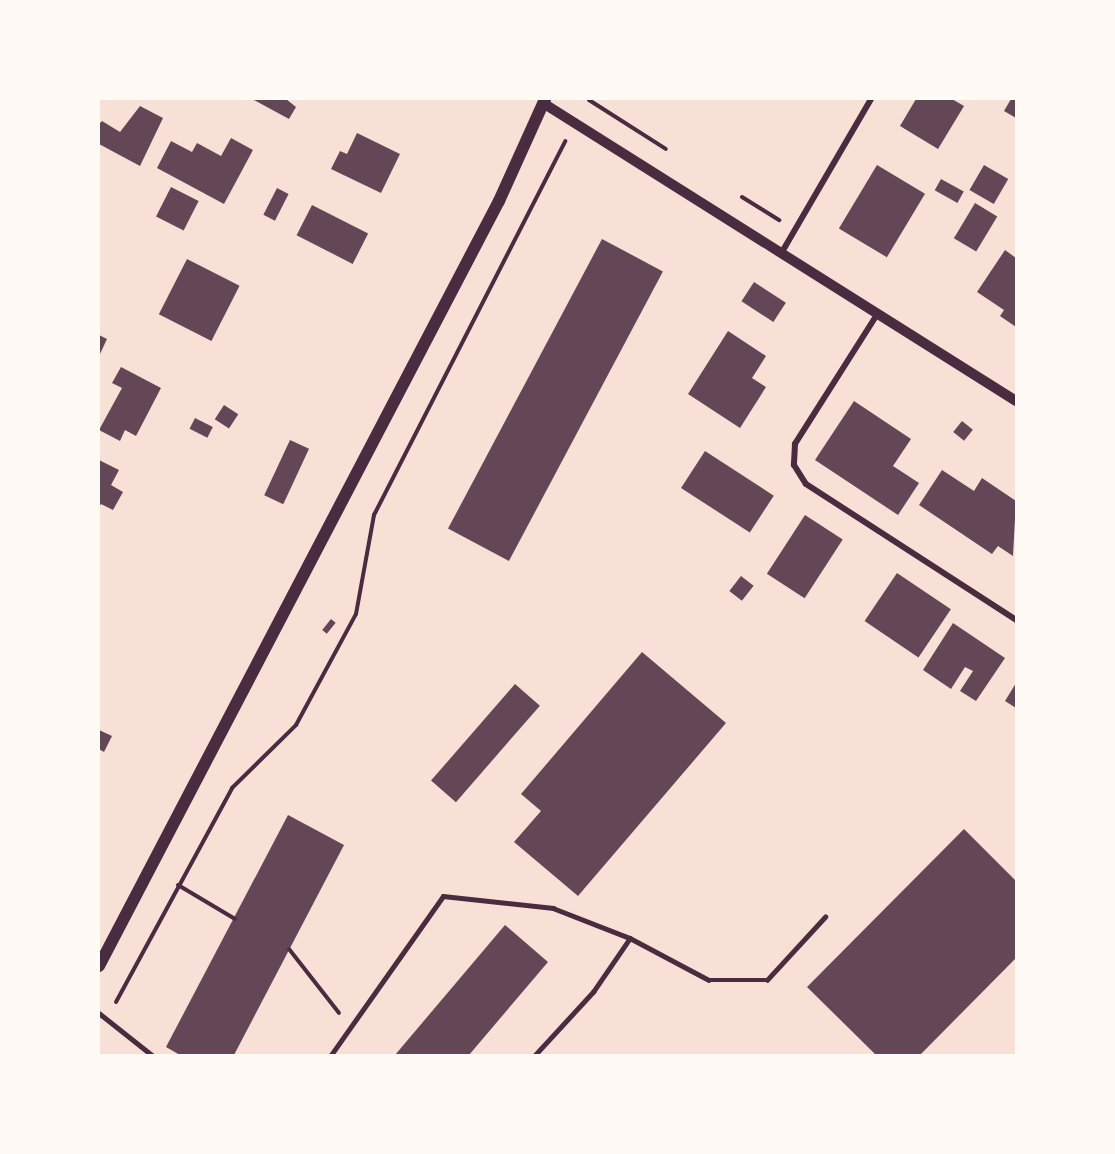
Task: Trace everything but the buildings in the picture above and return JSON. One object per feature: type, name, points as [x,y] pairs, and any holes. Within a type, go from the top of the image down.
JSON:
[{"type":"main road","points":[[99,966],[499,201],[541,100]]},
{"type":"street","points":[[782,252],[871,99]]},
{"type":"street","points":[[541,100],[576,120],[1016,401]]},
{"type":"street","points":[[878,313],[795,444],[794,465],[806,484],[1016,620]]},
{"type":"lane","points":[[331,1055],[443,896],[553,908],[630,938],[709,980],[767,980],[825,917]]},
{"type":"lane","points":[[535,1055],[593,992],[630,938]]},
{"type":"lane","points":[[99,1014],[152,1055]]},
{"type":"path","points":[[588,100],[666,148]]},
{"type":"path","points":[[107,1018],[232,788],[296,725],[356,614],[374,515],[576,120]]},
{"type":"path","points":[[742,197],[795,230]]},
{"type":"path","points":[[178,885],[234,919]]},
{"type":"path","points":[[289,949],[350,1028]]}]
